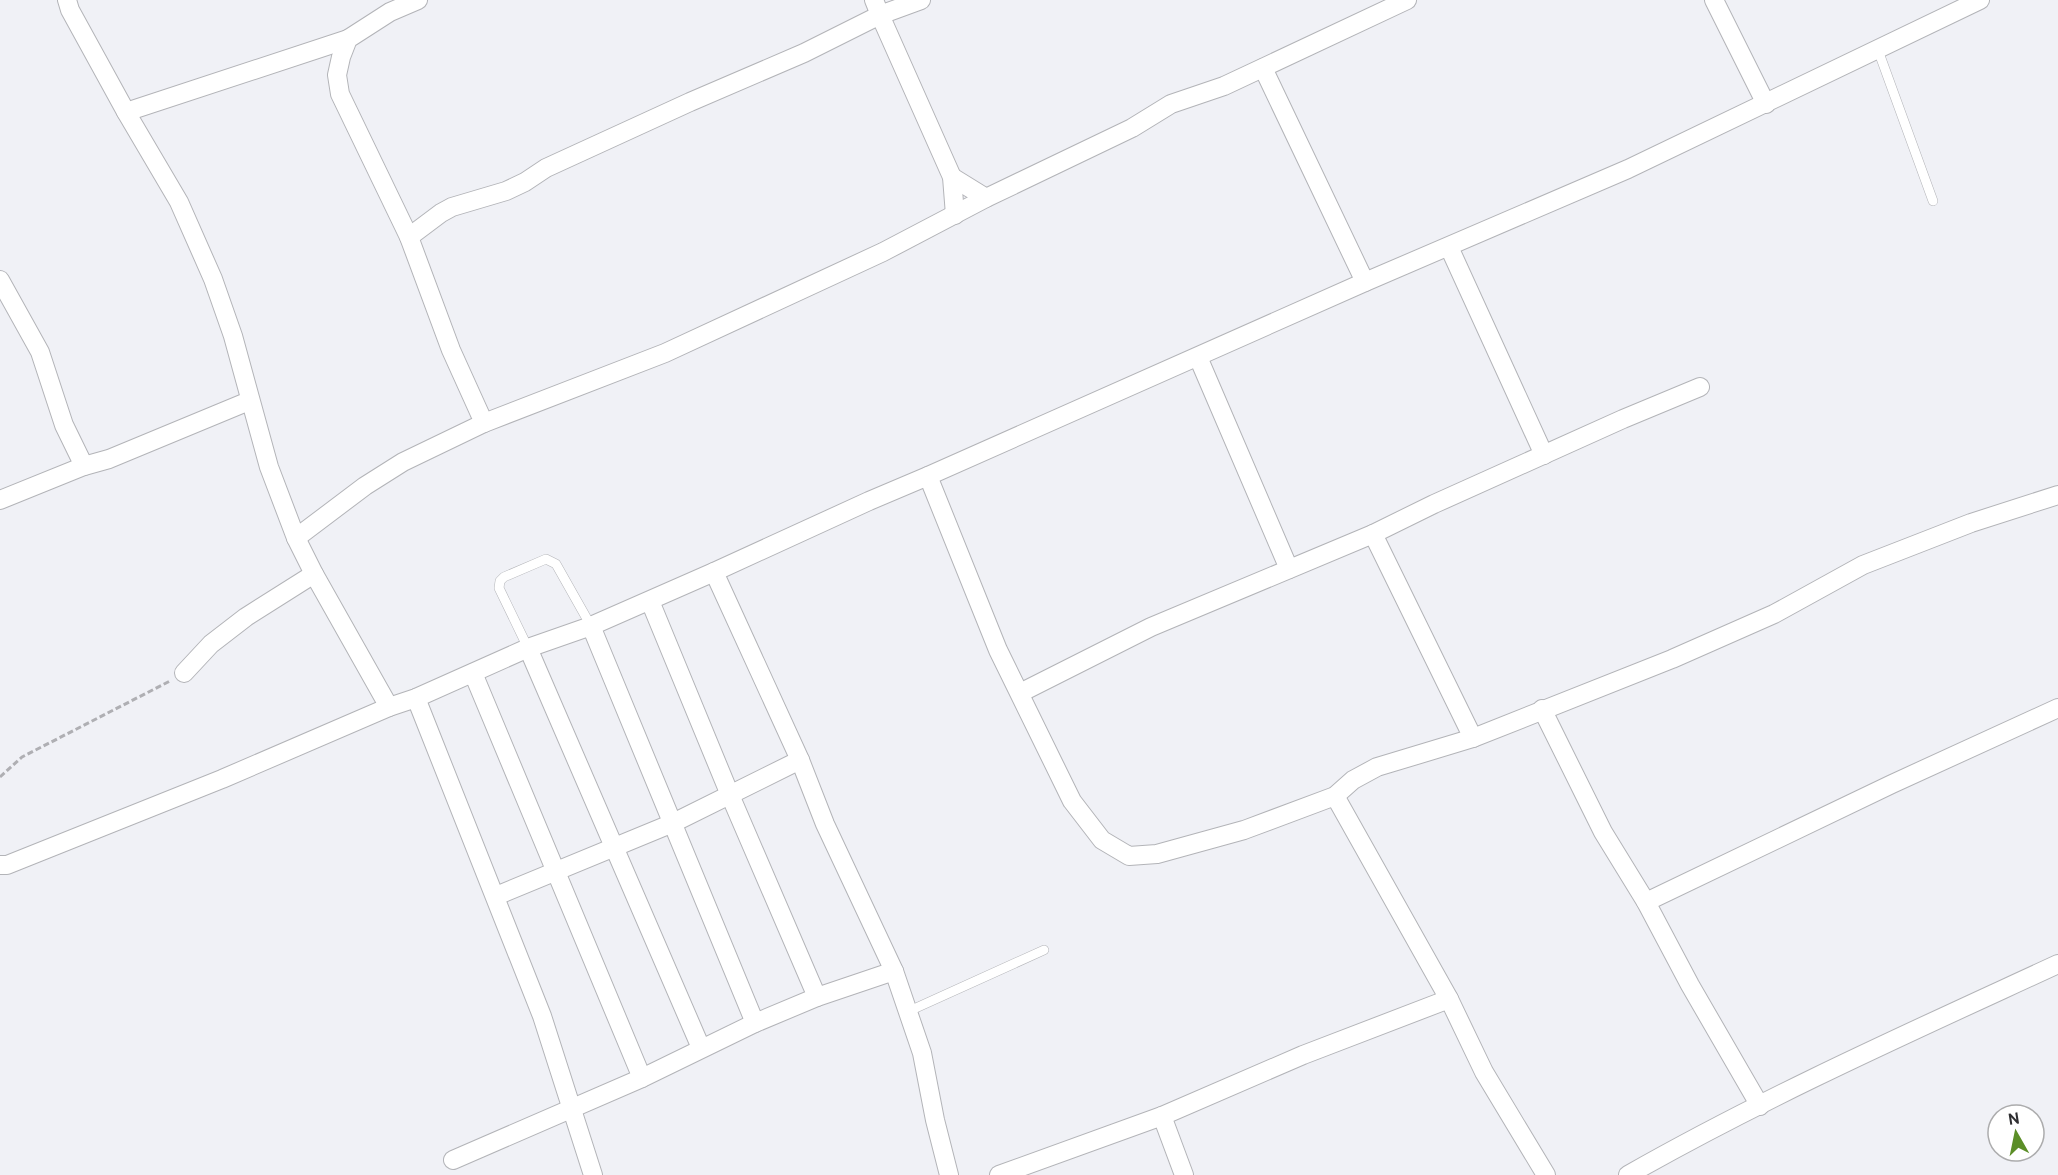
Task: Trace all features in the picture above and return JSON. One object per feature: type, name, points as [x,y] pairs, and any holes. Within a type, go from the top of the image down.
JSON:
[{"type":"street","points":[[67,0],[70,10],[126,112],[179,202],[213,279],[233,336],[269,467],[296,538],[389,707]]},
{"type":"street","points":[[126,112],[348,39],[393,6],[418,0]]},
{"type":"street","points":[[409,237],[452,207],[506,191],[546,168],[804,53],[877,8],[921,0]]},
{"type":"street","points":[[296,538],[365,486],[403,462],[484,423],[665,353],[884,252],[986,198],[1132,128],[1171,104],[1224,86],[1407,0]]},
{"type":"street","points":[[1714,0],[1766,104]]},
{"type":"street","points":[[2,868],[222,779],[389,707],[416,698],[528,648],[591,626],[650,601],[869,501],[1365,282],[1628,169],[1980,0]]},
{"type":"street","points":[[877,8],[952,177],[955,215]]},
{"type":"street","points":[[348,39],[337,75],[340,94],[409,237],[451,350],[484,423]]},
{"type":"street","points":[[1263,68],[1365,282]]},
{"type":"street","points":[[952,177],[986,198]]},
{"type":"street","points":[[1449,247],[1544,455]]},
{"type":"street","points":[[0,280],[40,352],[64,425],[84,466]]},
{"type":"street","points":[[1198,357],[1289,569]]},
{"type":"street","points":[[1020,693],[1151,627],[1373,534],[1623,419],[1700,387]]},
{"type":"street","points":[[0,500],[84,466],[109,459],[249,401]]},
{"type":"street","points":[[928,476],[998,650],[1072,801],[1102,840],[1129,856],[1157,855],[1244,830],[1335,796],[1353,780],[1377,767],[1473,738],[1672,659],[1774,614],[1863,565],[1971,523],[2058,495]]},
{"type":"street","points":[[1373,534],[1473,738]]},
{"type":"street","points":[[714,572],[800,760],[825,824],[894,971],[922,1053],[935,1119],[950,1175]]},
{"type":"street","points":[[184,673],[211,644],[246,617],[314,574]]},
{"type":"street","points":[[650,601],[730,795],[818,997]]},
{"type":"street","points":[[591,626],[755,1023]]},
{"type":"street","points":[[528,648],[701,1048]]},
{"type":"street","points":[[473,673],[642,1078]]},
{"type":"street","points":[[416,698],[542,1016],[593,1175]]},
{"type":"street","points":[[1646,902],[1892,784],[2058,708]]},
{"type":"street","points":[[1542,710],[1602,832],[1646,902],[1690,986],[1760,1106]]},
{"type":"street","points":[[496,896],[672,823],[800,760]]},
{"type":"street","points":[[1335,796],[1449,999],[1484,1072],[1546,1175]]},
{"type":"street","points":[[1628,1175],[1760,1106],[1919,1028],[2058,964]]},
{"type":"street","points":[[453,1160],[642,1078],[755,1023],[818,997],[894,971]]},
{"type":"street","points":[[999,1175],[1162,1116],[1304,1055],[1449,999]]},
{"type":"street","points":[[1162,1116],[1184,1175]]},
{"type":"lane","points":[[1878,50],[1934,201]]},
{"type":"lane","points":[[528,648],[499,588],[500,581],[546,559],[556,564],[591,626]]},
{"type":"lane","points":[[907,1012],[1044,950]]},
{"type":"path","points":[[0,777],[22,757],[184,673]]}]
